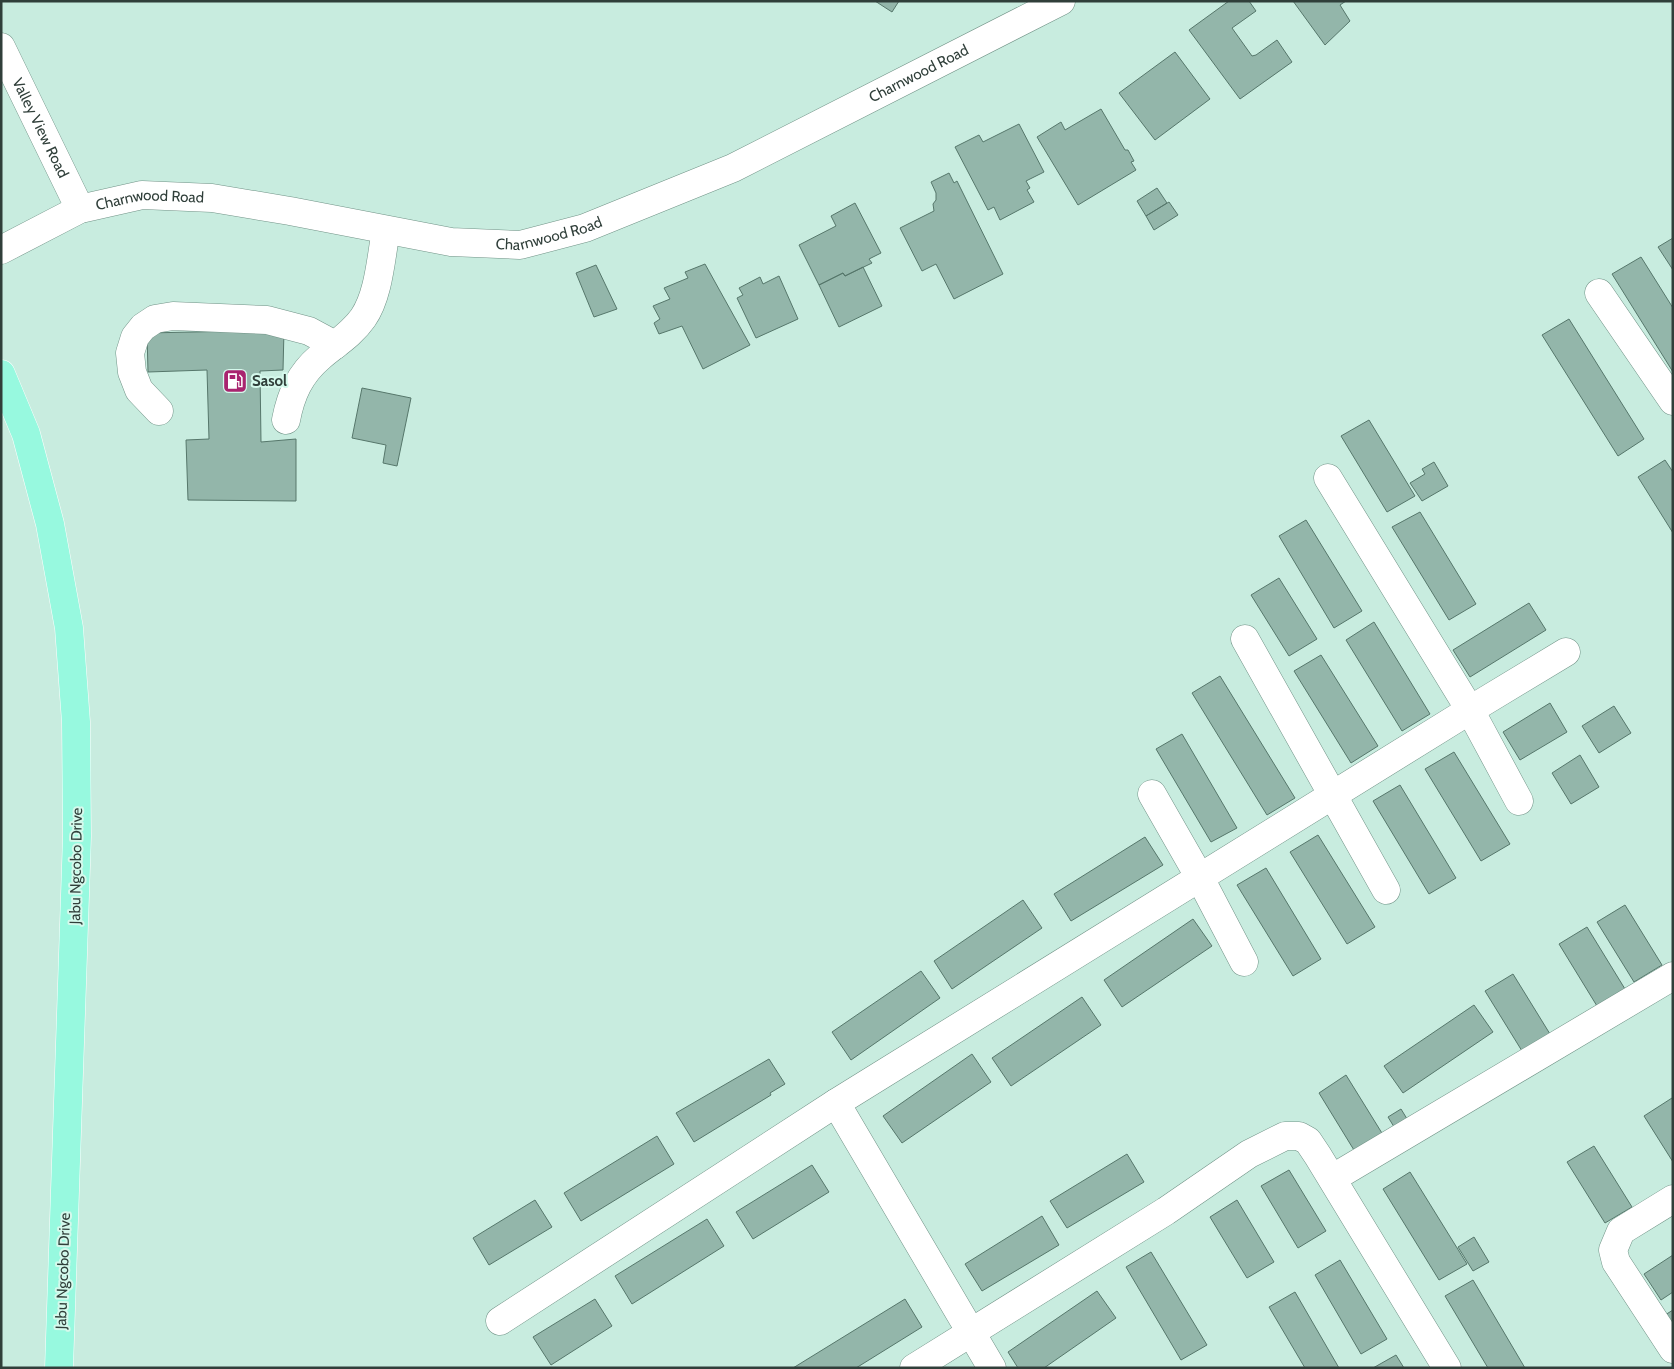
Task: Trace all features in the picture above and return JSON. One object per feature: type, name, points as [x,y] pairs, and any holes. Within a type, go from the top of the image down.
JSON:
[{"type":"main road","name":"Jabu Ngcobo Drive","points":[[1,374],[26,434],[50,524],[69,628],[76,722],[77,846],[60,1368]]},
{"type":"street","name":"Charnwood Road","points":[[1,250],[80,208],[142,195],[212,198],[450,242],[520,245],[585,228],[733,168],[1061,1]]},
{"type":"street","name":"Valley View Road","points":[[1,47],[80,208]]},
{"type":"street","points":[[286,420],[290,401],[296,386],[319,358],[350,334],[364,317],[375,289],[386,230]]},
{"type":"street","points":[[1599,293],[1673,401]]},
{"type":"street","points":[[159,411],[139,390],[132,372],[130,352],[135,337],[143,327],[155,319],[173,316],[267,320],[290,325],[335,345]]},
{"type":"street","points":[[1328,478],[1470,710],[1520,801]]},
{"type":"street","points":[[1245,639],[1386,890]]},
{"type":"street","points":[[500,1321],[836,1104],[1566,652]]},
{"type":"street","points":[[1152,794],[1200,878],[1244,962]]},
{"type":"street","points":[[1333,1178],[1673,976]]},
{"type":"street","points":[[836,1104],[992,1368]]},
{"type":"street","points":[[914,1368],[1166,1211],[1249,1154],[1285,1136],[1299,1136],[1308,1141],[1333,1178],[1447,1368]]},
{"type":"street","points":[[1673,1199],[1621,1231],[1613,1250],[1616,1262],[1673,1349]]},
{"type":"building","points":[[875,1],[899,1],[892,12]]},
{"type":"building","points":[[1229,1],[1249,1],[1256,11],[1232,28],[1252,56],[1277,40],[1292,62],[1240,99],[1189,30]]},
{"type":"building","points":[[1293,1],[1346,1],[1340,5],[1350,21],[1325,45]]},
{"type":"building","points":[[1175,52],[1210,99],[1155,140],[1119,93]]},
{"type":"building","points":[[1101,109],[1125,150],[1128,150],[1134,161],[1131,162],[1136,170],[1078,205],[1037,137],[1061,122],[1065,130]]},
{"type":"building","points":[[1019,124],[1044,172],[1026,181],[1030,188],[1027,190],[1034,202],[1000,220],[994,207],[988,210],[955,147],[979,135],[983,142]]},
{"type":"building","points":[[949,173],[954,183],[957,181],[1003,274],[954,299],[936,264],[922,271],[900,228],[934,211],[933,204],[936,200],[936,193],[931,182]]},
{"type":"building","points":[[1157,188],[1167,203],[1146,216],[1137,201]]},
{"type":"building","points":[[1169,202],[1178,215],[1154,230],[1146,216]]},
{"type":"building","points":[[855,203],[881,253],[869,259],[872,263],[845,276],[843,273],[819,285],[799,245],[836,226],[831,216]]},
{"type":"building","points":[[1673,238],[1673,270],[1658,247]]},
{"type":"building","points":[[1641,257],[1673,308],[1673,372],[1612,274]]},
{"type":"building","points":[[705,264],[750,345],[703,369],[682,326],[659,334],[654,323],[660,319],[653,306],[670,299],[664,288],[688,278],[685,272]]},
{"type":"building","points":[[596,265],[617,309],[594,317],[576,273]]},
{"type":"building","points":[[863,267],[882,306],[839,327],[819,285],[843,273],[845,276]]},
{"type":"building","points":[[779,276],[798,319],[756,338],[737,298],[743,295],[739,288],[760,277],[763,284]]},
{"type":"building","points":[[1569,319],[1644,439],[1618,456],[1542,335]]},
{"type":"building","points":[[284,330],[283,370],[260,371],[261,442],[296,439],[296,501],[188,500],[186,440],[209,439],[207,370],[148,372],[147,333]]},
{"type":"building","points":[[362,388],[411,398],[397,466],[383,463],[386,445],[352,438]]},
{"type":"building","points":[[1369,420],[1415,496],[1387,512],[1341,436]]},
{"type":"building","points":[[1665,460],[1673,472],[1673,533],[1638,477]]},
{"type":"building","points":[[1434,462],[1448,486],[1422,501],[1410,483],[1425,474],[1422,469]]},
{"type":"building","points":[[1420,512],[1476,604],[1449,620],[1392,527]]},
{"type":"building","points":[[1306,520],[1362,611],[1334,628],[1279,536]]},
{"type":"building","points":[[1279,578],[1317,639],[1289,656],[1251,595]]},
{"type":"building","points":[[1529,603],[1546,630],[1470,677],[1453,650]]},
{"type":"building","points":[[1374,622],[1430,714],[1402,731],[1346,640]]},
{"type":"building","points":[[1321,655],[1378,746],[1351,763],[1294,671]]},
{"type":"building","points":[[1220,676],[1295,798],[1267,815],[1192,693]]},
{"type":"building","points":[[1550,703],[1567,732],[1520,760],[1503,732]]},
{"type":"building","points":[[1614,706],[1631,733],[1599,753],[1582,726]]},
{"type":"building","points":[[1182,734],[1237,828],[1211,842],[1156,749]]},
{"type":"building","points":[[1454,752],[1510,844],[1481,861],[1425,769]]},
{"type":"building","points":[[1580,755],[1599,787],[1571,804],[1552,773]]},
{"type":"building","points":[[1400,785],[1456,878],[1429,894],[1373,801]]},
{"type":"building","points":[[1318,835],[1375,927],[1347,944],[1290,852]]},
{"type":"building","points":[[1145,837],[1163,865],[1071,921],[1054,894]]},
{"type":"building","points":[[1266,868],[1321,959],[1293,976],[1237,885]]},
{"type":"building","points":[[1023,900],[1042,928],[952,989],[934,961]]},
{"type":"building","points":[[1625,905],[1662,965],[1634,982],[1597,922]]},
{"type":"building","points":[[1193,919],[1212,946],[1122,1007],[1104,980]]},
{"type":"building","points":[[1587,927],[1625,989],[1597,1006],[1559,944]]},
{"type":"building","points":[[921,971],[940,998],[851,1060],[832,1032]]},
{"type":"building","points":[[1513,974],[1550,1034],[1522,1051],[1485,991]]},
{"type":"building","points":[[1082,997],[1101,1025],[1011,1086],[992,1058]]},
{"type":"building","points":[[1474,1005],[1493,1032],[1403,1093],[1384,1066]]},
{"type":"building","points":[[972,1054],[991,1082],[902,1143],[883,1116]]},
{"type":"building","points":[[769,1059],[785,1084],[770,1093],[771,1095],[694,1142],[676,1113]]},
{"type":"building","points":[[1346,1075],[1385,1138],[1357,1155],[1319,1093]]},
{"type":"building","points":[[1673,1099],[1673,1162],[1644,1116]]},
{"type":"building","points":[[1401,1109],[1412,1127],[1399,1135],[1388,1117]]},
{"type":"building","points":[[657,1136],[674,1164],[581,1221],[564,1193]]},
{"type":"building","points":[[1594,1146],[1632,1207],[1605,1223],[1567,1162]]},
{"type":"building","points":[[1127,1154],[1144,1182],[1067,1228],[1050,1201]]},
{"type":"building","points":[[812,1165],[829,1192],[753,1239],[736,1212]]},
{"type":"building","points":[[1289,1170],[1326,1231],[1298,1248],[1261,1186]]},
{"type":"building","points":[[1410,1172],[1467,1264],[1439,1280],[1383,1189]]},
{"type":"building","points":[[535,1200],[552,1227],[489,1265],[473,1238]]},
{"type":"building","points":[[1237,1200],[1274,1262],[1247,1278],[1210,1217]]},
{"type":"building","points":[[1042,1216],[1059,1245],[982,1291],[965,1264]]},
{"type":"building","points":[[707,1219],[724,1246],[632,1304],[615,1276]]},
{"type":"building","points":[[1474,1237],[1489,1262],[1473,1271],[1458,1247]]},
{"type":"building","points":[[1151,1252],[1207,1345],[1181,1360],[1126,1267]]},
{"type":"building","points":[[1673,1255],[1673,1292],[1661,1300],[1644,1274]]},
{"type":"building","points":[[1340,1260],[1387,1339],[1361,1354],[1315,1275]]},
{"type":"building","points":[[1473,1280],[1525,1368],[1488,1368],[1445,1296]]},
{"type":"building","points":[[1097,1291],[1116,1318],[1044,1368],[1018,1368],[1008,1352]]},
{"type":"building","points":[[1295,1292],[1339,1368],[1305,1368],[1269,1307]]},
{"type":"building","points":[[595,1299],[612,1326],[551,1365],[533,1337]]},
{"type":"building","points":[[905,1299],[922,1327],[856,1368],[793,1368]]},
{"type":"building","points":[[1673,1310],[1673,1327],[1665,1315]]},
{"type":"building","points":[[1396,1355],[1404,1368],[1373,1368]]},
{"type":"place","name":"Sasol","points":[[235,381]]}]
